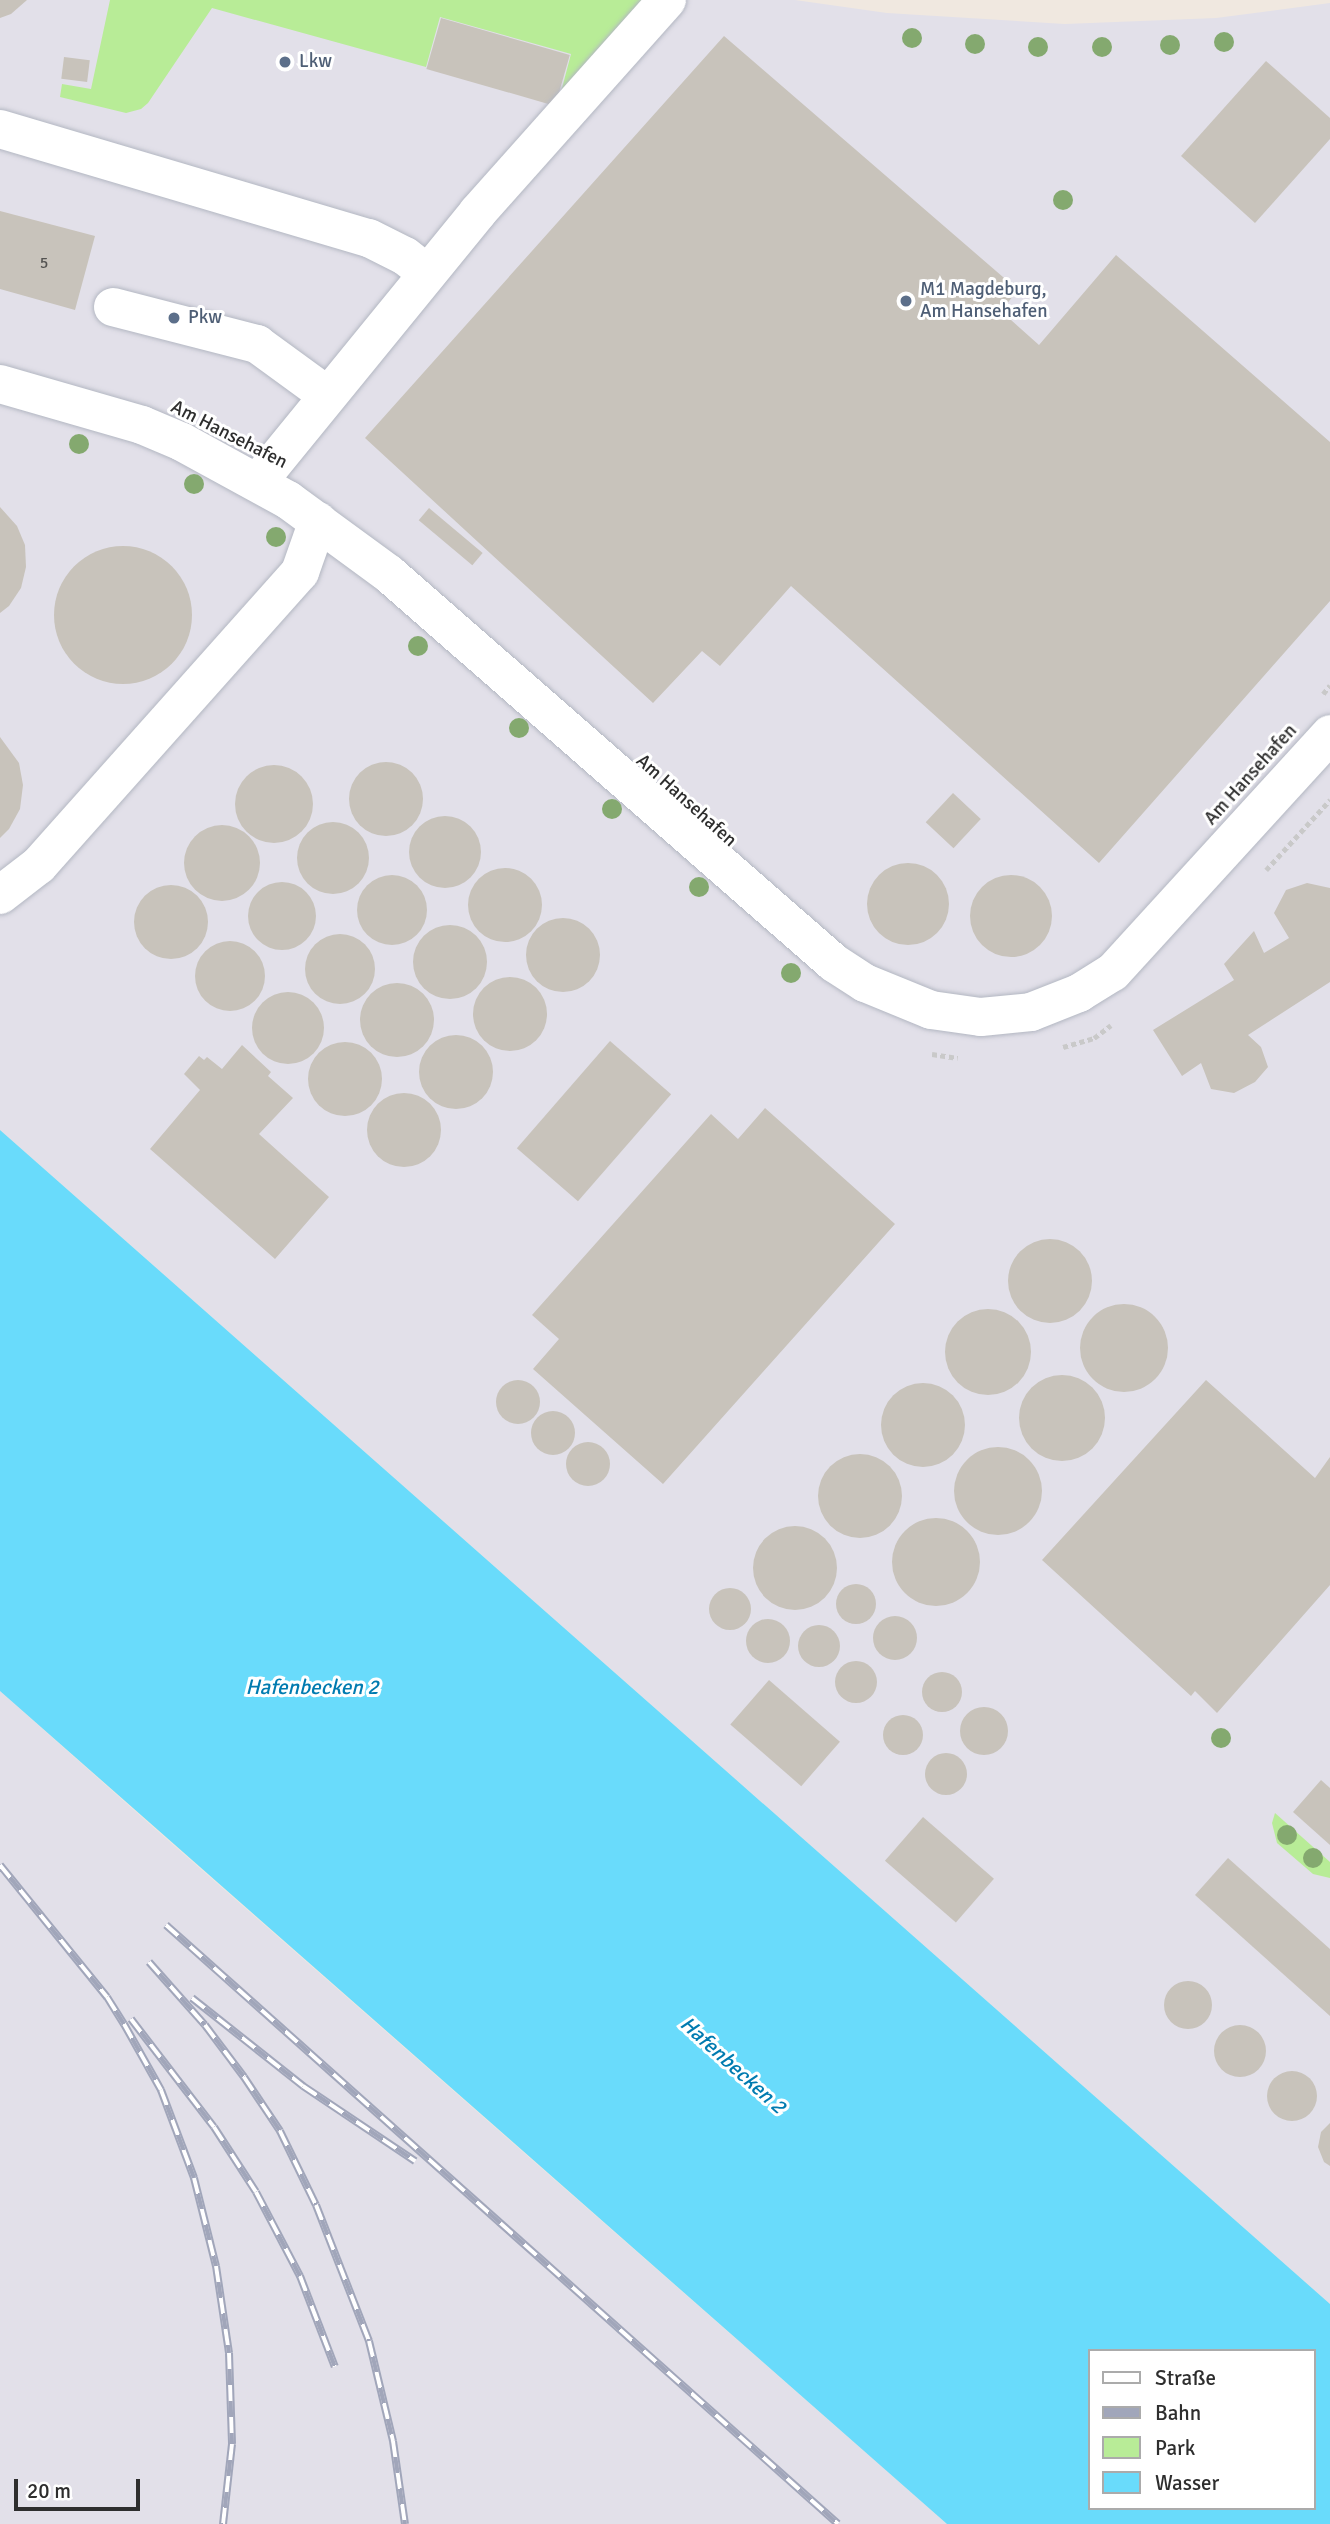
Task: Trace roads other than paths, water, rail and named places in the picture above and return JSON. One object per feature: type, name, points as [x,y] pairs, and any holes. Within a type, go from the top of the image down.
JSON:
[{"type":"street","points":[[258,482],[427,273],[667,0]]},
{"type":"street","points":[[0,129],[369,238],[405,256],[427,273]]},
{"type":"street","points":[[113,307],[257,344],[327,395]]},
{"type":"street","name":"Am Hansehafen","points":[[0,384],[142,425],[182,442],[258,482],[318,521],[389,574],[826,957],[865,984],[896,998],[948,1014],[996,1017],[1031,1012],[1079,993],[1113,972],[1330,734]]},
{"type":"street","points":[[0,895],[38,865],[300,572],[318,521]]},
{"type":"water","name":"Hafenbecken 2","points":[[0,1130],[1330,2304],[1330,2524],[947,2524],[0,1691]]},
{"type":"railway","points":[[0,1865],[107,1997],[124,2024],[161,2090],[194,2178],[216,2266],[229,2353],[232,2444],[223,2524]]},
{"type":"railway","points":[[166,1925],[838,2524]]},
{"type":"railway","points":[[149,1962],[205,2025],[244,2077],[280,2131],[316,2205],[369,2341],[393,2441],[405,2524]]},
{"type":"railway","points":[[192,1998],[303,2086],[415,2161]]},
{"type":"railway","points":[[131,2019],[214,2127],[256,2192],[300,2276],[335,2367]]},
{"type":"place","name":"Lkw","points":[[285,62]]},
{"type":"place","name":"M1 Magdeburg, Am Hansehafen","points":[[906,301]]},
{"type":"place","name":"Pkw","points":[[174,318]]}]
